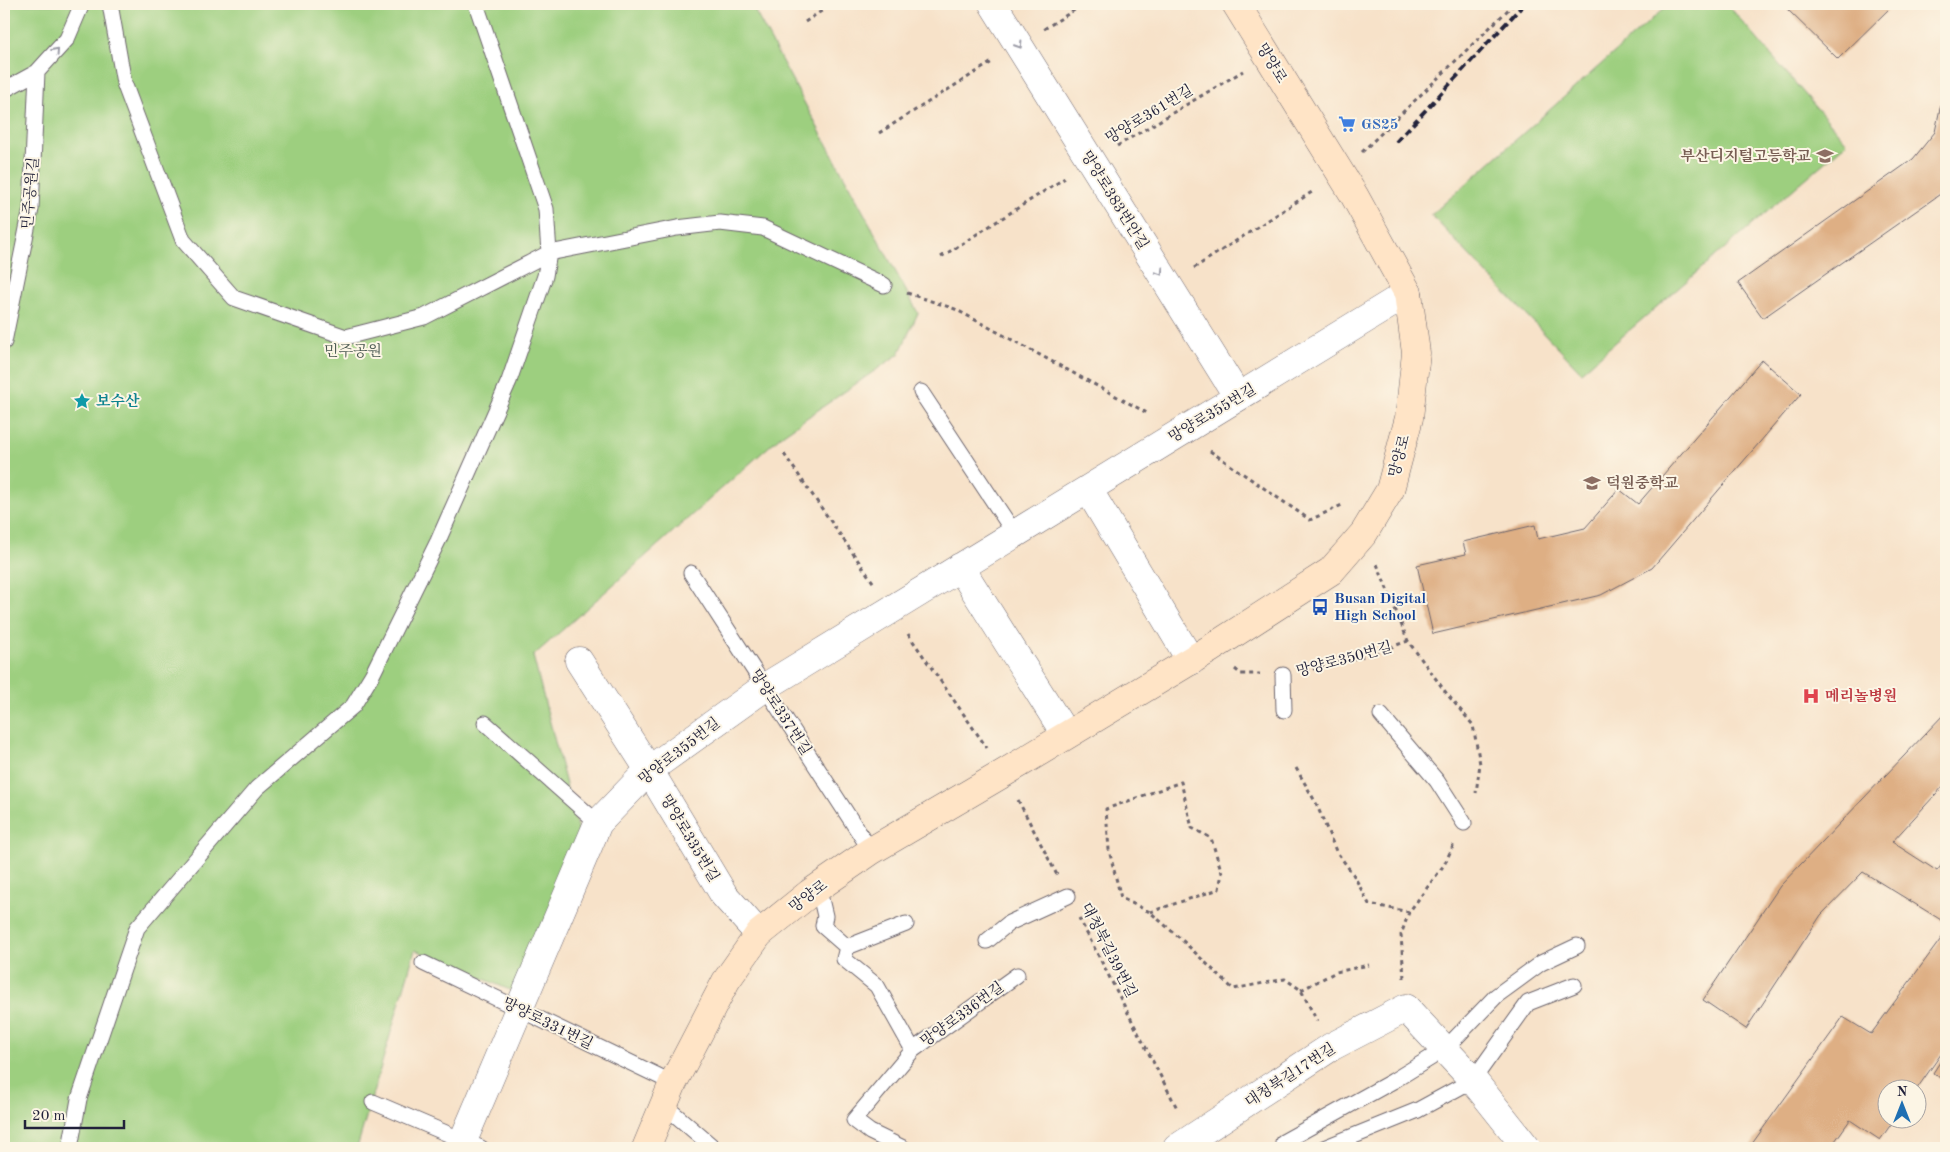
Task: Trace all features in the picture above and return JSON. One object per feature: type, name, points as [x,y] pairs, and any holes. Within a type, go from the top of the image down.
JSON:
[{"type":"main road","name":"망양로","points":[[646,1148],[669,1094],[726,981],[759,934],[810,893],[870,851],[1191,660],[1331,571],[1364,533],[1390,490],[1409,418],[1416,353],[1408,293],[1354,195],[1236,4]]},
{"type":"street","name":"망양로383번안길","points":[[993,4],[1238,397]]},
{"type":"street","name":"망양로355번길","points":[[468,1146],[519,1009],[598,823],[649,770],[765,687],[1408,293]]},
{"type":"street","points":[[1088,489],[1191,660]]},
{"type":"street","points":[[960,567],[1066,735]]},
{"type":"street","name":"망양로335번길","points":[[579,661],[649,770],[724,895],[759,934]]},
{"type":"street","points":[[1406,1008],[1473,1080],[1527,1148]]},
{"type":"street","name":"대청북길17번길","points":[[1185,1143],[1331,1047],[1406,1008]]},
{"type":"lane","points":[[4,90],[38,72],[67,39],[82,4]]},
{"type":"lane","points":[[110,4],[124,82],[183,240],[234,298],[346,337],[424,317],[550,253],[677,228],[720,223],[763,228],[884,285]]},
{"type":"lane","points":[[70,1148],[79,1099],[137,928],[257,788],[353,706],[372,675],[438,541],[509,381],[545,276],[550,253],[546,209],[476,4]]},
{"type":"lane","name":"민주공원길","points":[[4,342],[31,209],[38,72]]},
{"type":"lane","points":[[921,392],[1015,534]]},
{"type":"lane","name":"망양로337번길","points":[[691,573],[870,851]]},
{"type":"lane","name":"망양로350번길","points":[[1283,675],[1284,710]]},
{"type":"lane","points":[[1381,716],[1437,781],[1464,823]]},
{"type":"lane","points":[[485,723],[598,823]]},
{"type":"lane","points":[[810,893],[821,899],[825,916],[823,926],[848,947],[906,924]]},
{"type":"lane","points":[[987,941],[1009,923],[1068,896]]},
{"type":"lane","points":[[1283,1142],[1362,1099],[1445,1049],[1496,996],[1540,963],[1577,946]]},
{"type":"lane","name":"망양로336번길","points":[[848,947],[844,959],[877,986],[913,1050],[1017,975]]},
{"type":"lane","name":"망양로331번길","points":[[423,963],[519,1009],[669,1094],[714,1148]]},
{"type":"lane","points":[[1324,1148],[1418,1110],[1473,1080],[1528,1003],[1574,985]]},
{"type":"lane","points":[[903,1148],[870,1132],[854,1120],[913,1050]]},
{"type":"lane","points":[[373,1102],[468,1146]]},
{"type":"path","points":[[805,22],[832,4]]},
{"type":"path","points":[[879,133],[1084,4]]},
{"type":"path","points":[[1168,285],[1340,174],[1514,4]]},
{"type":"path","name":"망양로361번길","points":[[941,257],[1091,162],[1267,57]]},
{"type":"path","points":[[884,285],[955,309],[1182,432],[1310,520],[1356,498],[1390,490]]},
{"type":"path","name":"망양로350번길","points":[[1241,674],[1283,675],[1368,655],[1408,641],[1364,533]]},
{"type":"path","points":[[1296,768],[1316,803],[1336,851],[1353,874],[1369,904],[1409,912],[1402,935],[1406,1008]]},
{"type":"path","name":"대청북길39번길","points":[[1004,773],[1068,896],[1185,1143]]},
{"type":"path","points":[[1150,912],[1219,888],[1222,873],[1211,838],[1192,828],[1181,782],[1106,809],[1109,850],[1121,898],[1150,912],[1233,989],[1285,979],[1301,990],[1336,972],[1369,965]]},
{"type":"green space","name":"민주공원","points":[[4,4],[751,4],[918,313],[899,354],[782,435],[533,656],[579,835],[517,993],[415,950],[357,1148],[4,1148]]},
{"type":"green space","points":[[1669,4],[1727,4],[1847,143],[1581,372],[1431,215]]},
{"type":"building","points":[[1782,4],[1894,4],[1838,59]]},
{"type":"building","points":[[1945,85],[1946,190],[1763,318],[1738,283],[1913,159],[1935,132]]},
{"type":"building","points":[[1762,360],[1801,394],[1652,568],[1601,595],[1433,634],[1417,565],[1466,554],[1463,542],[1535,525],[1538,539],[1585,528],[1619,489],[1638,504]]},
{"type":"building","points":[[1946,712],[1946,783],[1892,842],[1937,871],[1946,859],[1946,923],[1863,872],[1821,915],[1746,1029],[1703,1000],[1780,886]]},
{"type":"building","points":[[1946,932],[1946,1047],[1923,1080],[1878,1080],[1878,1130],[1887,1130],[1880,1140],[1850,1120],[1830,1148],[1749,1148],[1843,1017],[1871,1034]]},
{"type":"building","points":[[1946,1053],[1946,1082],[1933,1073]]},
{"type":"railway","points":[[1396,142],[1524,4]]},
{"type":"place","name":"GS25","points":[[1347,124]]},
{"type":"place","name":"부산디지털고등학교","points":[[1825,156]]},
{"type":"place","name":"보수산","points":[[82,401]]},
{"type":"place","name":"덕원중학교","points":[[1592,483]]},
{"type":"place","name":"Busan Digital High School","points":[[1320,607]]},
{"type":"place","name":"메리놀병원","points":[[1811,696]]}]
